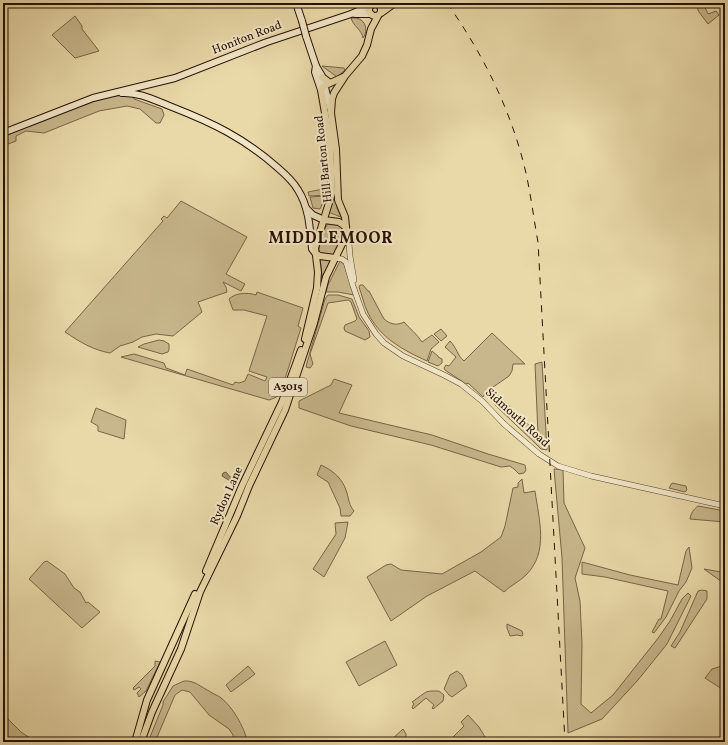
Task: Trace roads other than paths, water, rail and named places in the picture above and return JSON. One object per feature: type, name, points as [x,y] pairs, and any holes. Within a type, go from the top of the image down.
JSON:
[{"type":"main road","name":"Hill Barton Road","points":[[296,3],[316,66],[316,72],[325,87],[330,142],[332,193],[315,248],[316,254]]},
{"type":"main road","points":[[372,29],[371,14],[369,9],[372,5],[386,3]]},
{"type":"main road","points":[[371,14],[374,16],[379,14],[395,3]]},
{"type":"main road","name":"Honiton Road","points":[[3,133],[93,98],[152,85],[175,78],[279,37],[351,14],[372,5]]},
{"type":"main road","points":[[331,113],[334,93],[345,76],[362,56],[372,29],[382,10],[379,5]]},
{"type":"main road","name":"Honiton Road","points":[[351,14],[371,14]]},
{"type":"main road","name":"Hill Barton Road","points":[[316,66],[322,77],[331,113],[337,164],[338,200],[346,227]]},
{"type":"main road","points":[[325,87],[345,76]]},
{"type":"main road","points":[[152,85],[148,97],[204,120],[237,137],[274,164],[293,183],[304,199],[307,209],[312,249],[320,256],[335,258]]},
{"type":"main road","name":"Honiton Road","points":[[113,93],[128,93],[148,97]]},
{"type":"main road","points":[[307,209],[313,216],[324,220],[339,222],[346,227]]},
{"type":"main road","name":"Rydon Lane","points":[[141,742],[152,712],[181,648],[198,597],[285,410],[314,323],[326,277],[344,240],[346,227]]},
{"type":"main road","name":"Rydon Lane","points":[[134,742],[152,689],[287,389],[304,341],[316,298],[318,276],[316,254]]},
{"type":"street","name":"Sidmouth Road","points":[[346,227],[348,231],[350,256],[356,292]]},
{"type":"street","name":"Sidmouth Road","points":[[335,258],[342,259],[346,262],[363,314],[370,326],[384,343],[403,356],[462,384],[538,454],[558,466],[599,478],[725,506]]},
{"type":"railway","points":[[447,3],[482,59],[510,119],[530,191],[538,242],[565,742]]},
{"type":"district","name":"MIDDLEMOOR","points":[[331,239]]}]
